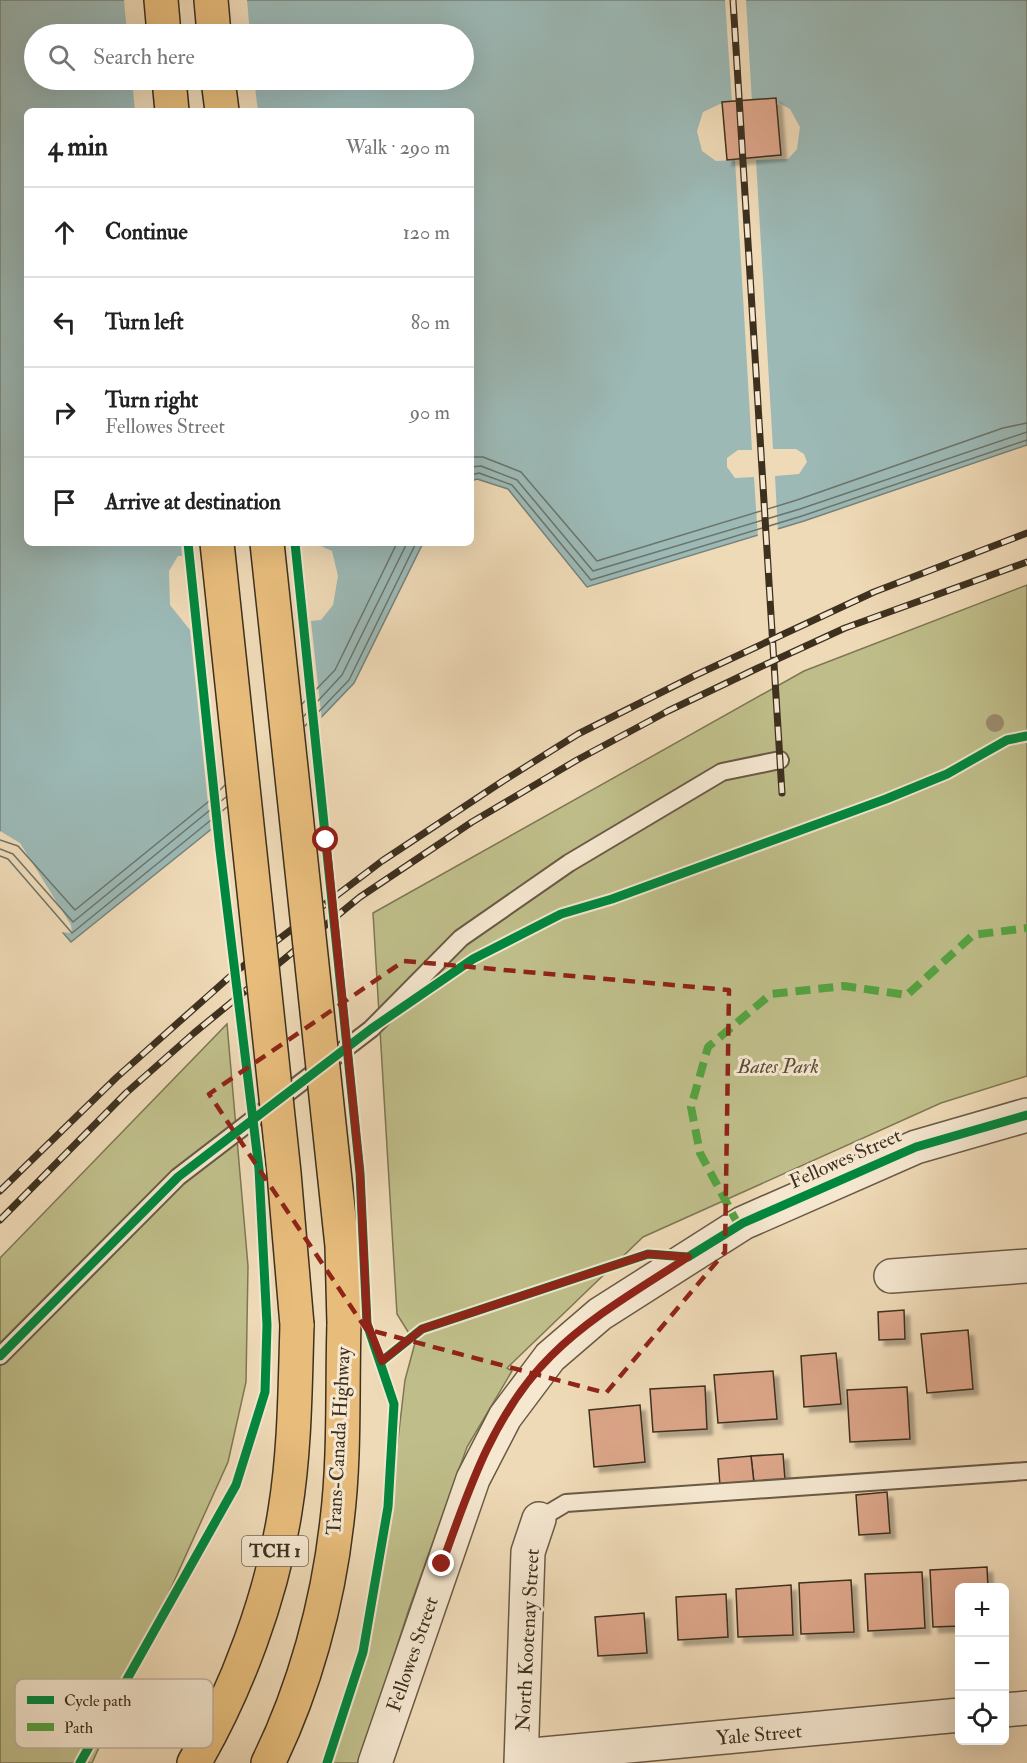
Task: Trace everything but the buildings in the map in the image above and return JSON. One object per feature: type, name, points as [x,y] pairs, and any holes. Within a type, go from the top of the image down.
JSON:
[{"type":"highway","points":[[161,0],[163,24]]},
{"type":"highway","points":[[211,0],[213,24]]},
{"type":"highway","points":[[170,90],[172,108]]},
{"type":"highway","points":[[219,90],[222,108]]},
{"type":"highway","name":"TCH 1","points":[[213,1724],[244,1661],[285,1513],[292,1445],[297,1325],[283,1161],[217,546]]},
{"type":"highway","name":"Trans-Canada Highway","points":[[267,546],[342,1246],[344,1324],[341,1452],[335,1533],[323,1602],[303,1676],[268,1763]]},
{"type":"highway","name":"TCH 1","points":[[194,1763],[201,1748]]},
{"type":"street","name":"Fellowes Street","points":[[375,1763],[473,1479],[505,1417],[550,1357],[600,1314],[743,1223],[916,1147],[1027,1115]]},
{"type":"street","points":[[891,1276],[1027,1266]]},
{"type":"street","name":"North Kootenay Street","points":[[522,1759],[528,1552],[539,1519]]},
{"type":"street","points":[[1009,1710],[1027,1708]]},
{"type":"street","name":"Yale Street","points":[[522,1759],[955,1716]]},
{"type":"lane","points":[[0,1356],[178,1178],[371,1029],[461,938],[569,863],[722,772],[780,760]]},
{"type":"lane","points":[[539,1519],[566,1503],[1027,1471]]},
{"type":"highlighted area","points":[[404,961],[729,990],[725,1252],[606,1393],[366,1329],[209,1094]]},
{"type":"green space","name":"Bates Park","points":[[1027,585],[1027,1076],[941,1103],[643,1237],[507,1368],[512,1371],[467,1447],[409,1609],[359,1763],[323,1763],[357,1681],[383,1567],[405,1380],[415,1343],[397,1314],[373,913],[804,671]]},
{"type":"green space","points":[[227,1024],[248,1266],[246,1382],[228,1462],[130,1679],[15,1679],[15,1748],[99,1748],[92,1763],[0,1763],[0,1258]]},
{"type":"water","points":[[0,0],[1027,0],[1027,445],[804,521],[587,587],[508,489],[474,480],[474,108],[24,108],[24,546],[422,546],[354,683],[224,819],[71,942],[0,860]]},
{"type":"pier","points":[[124,0],[247,0],[249,24],[126,24]]},
{"type":"pier","points":[[725,0],[746,0],[752,102],[777,102],[790,109],[800,127],[797,149],[788,159],[756,160],[773,449],[796,449],[804,454],[807,462],[799,474],[775,476],[778,533],[758,539],[754,477],[735,478],[727,467],[727,458],[738,450],[752,450],[735,160],[716,161],[702,151],[697,131],[703,112],[720,104],[732,103]]},
{"type":"pier","points":[[133,90],[255,90],[258,108],[135,108]]},
{"type":"pier","points":[[181,546],[321,546],[332,551],[338,576],[333,605],[321,620],[311,621],[322,721],[226,821],[211,833],[190,630],[170,605],[169,571],[178,556],[182,556]]},
{"type":"pier","points":[[0,831],[20,843],[71,925],[72,933],[58,932],[0,864]]},
{"type":"railway","points":[[733,0],[782,793]]},
{"type":"railway","points":[[0,1191],[117,1077],[234,973],[382,861],[503,781],[578,734],[696,675],[874,592],[1027,533]]},
{"type":"railway","points":[[0,1220],[126,1093],[194,1033],[360,897],[472,822],[577,760],[668,711],[758,668],[845,628],[1027,562]]},
{"type":"marked path","points":[[739,1226],[700,1153],[691,1107],[708,1047],[771,994],[844,986],[907,995],[973,935],[1027,928]]},
{"type":"cycle path","points":[[127,1679],[236,1485],[265,1392],[267,1325],[259,1169],[220,850],[188,546]]},
{"type":"cycle path","points":[[295,546],[360,1173],[367,1324],[394,1404],[388,1507],[363,1652],[327,1763]]},
{"type":"cycle path","points":[[0,1356],[178,1177],[371,1029],[473,959],[561,914],[612,899],[886,799],[947,774],[1007,740],[1027,736]]},
{"type":"cycle path","points":[[382,1361],[422,1329],[648,1254],[688,1257],[743,1223],[916,1147],[1027,1115]]},
{"type":"cycle path","points":[[80,1763],[88,1748]]},
{"type":"route","points":[[326,840],[360,1173],[367,1323],[382,1361],[422,1329],[648,1254],[688,1257],[600,1314],[574,1334],[550,1357],[527,1385],[505,1417],[473,1479],[442,1564]]}]
